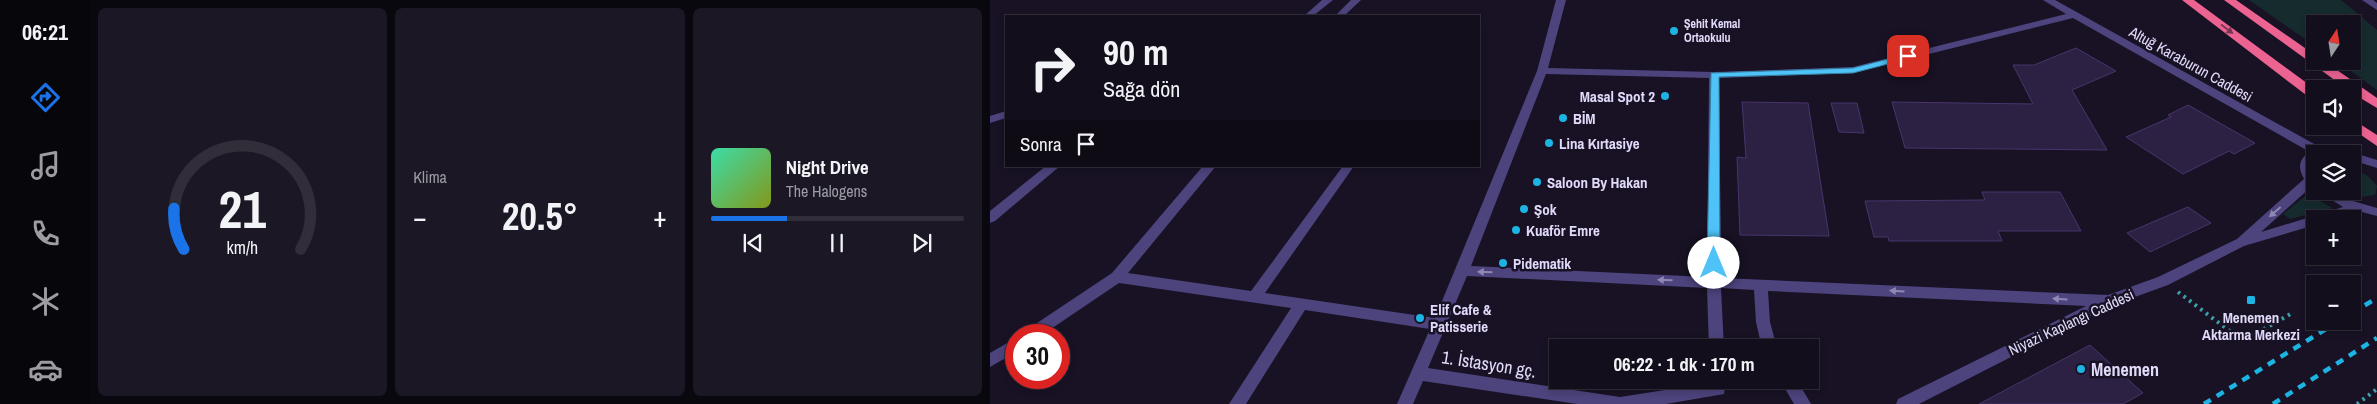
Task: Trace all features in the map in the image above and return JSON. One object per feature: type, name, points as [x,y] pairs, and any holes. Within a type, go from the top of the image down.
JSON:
[{"type":"highway","points":[[2187,0],[2306,88]]},
{"type":"highway","points":[[2228,0],[2306,54]]},
{"type":"highway","points":[[2329,70],[2377,104]]},
{"type":"highway","points":[[2361,130],[2377,142]]},
{"type":"street","points":[[1309,15],[1328,0]]},
{"type":"street","points":[[1341,15],[1356,0]]},
{"type":"street","points":[[1405,404],[1462,271],[1542,71],[1561,0]]},
{"type":"street","name":"Altuğ Karaburun Caddesi","points":[[2048,0],[2306,147]]},
{"type":"street","points":[[2368,0],[2377,7]]},
{"type":"street","points":[[1542,71],[1714,75],[1853,70],[2072,15]]},
{"type":"street","points":[[1714,75],[1714,282],[1717,339]]},
{"type":"street","points":[[990,120],[1005,114]]},
{"type":"street","points":[[2361,158],[2374,160]]},
{"type":"street","points":[[990,218],[1053,167]]},
{"type":"street","points":[[1046,324],[1117,277],[1209,167]]},
{"type":"street","points":[[1254,297],[1349,167]]},
{"type":"street","name":"Niyazi Kaplangı Caddesi","points":[[2239,243],[2306,188]]},
{"type":"street","points":[[2342,200],[2356,207],[2377,212]]},
{"type":"street","name":"Niyazi Kaplangı Caddesi","points":[[2346,210],[2356,207]]},
{"type":"street","name":"Niyazi Kaplangı Caddesi","points":[[1904,404],[2108,301],[2163,281],[2239,243],[2306,222]]},
{"type":"street","points":[[1462,271],[2108,301]]},
{"type":"street","points":[[1117,277],[1438,324]]},
{"type":"street","points":[[1761,284],[1763,322],[1768,339]]},
{"type":"street","points":[[1237,404],[1301,304]]},
{"type":"street","points":[[990,362],[1005,352]]},
{"type":"street","name":"1. İstasyon gç.","points":[[1418,373],[1585,401],[1619,404],[1718,389]]},
{"type":"street","points":[[1794,389],[1803,404]]},
{"type":"path","points":[[2163,281],[2243,341],[2294,312]]},
{"type":"path","points":[[2357,404],[2377,390]]},
{"type":"green space","points":[[2249,0],[2341,0],[2359,15],[2306,15],[2306,40]]},
{"type":"green space","points":[[2361,17],[2377,30],[2377,90],[2349,70],[2361,70]]},
{"type":"green space","points":[[2361,172],[2368,176],[2377,186],[2375,195],[2361,197]]},
{"type":"green space","points":[[2306,196],[2306,200],[2318,200],[2332,208],[2306,210],[2306,215],[2290,219],[2283,214]]},
{"type":"building","points":[[2076,48],[2116,71],[2072,90],[2107,150],[1905,148],[1892,102],[2033,104],[2013,65],[2034,65]]},
{"type":"building","points":[[1742,102],[1808,103],[1829,236],[1740,235],[1737,157],[1746,158]]},
{"type":"building","points":[[1831,103],[1857,103],[1864,133],[1839,132]]},
{"type":"building","points":[[2188,105],[2255,143],[2234,154],[2229,151],[2183,174],[2126,137],[2171,117],[2168,115]]},
{"type":"building","points":[[1982,192],[2060,192],[2081,231],[1998,231],[2002,241],[1889,241],[1888,237],[1874,237],[1865,201],[1985,200]]},
{"type":"building","points":[[2188,207],[2211,223],[2150,252],[2127,233]]},
{"type":"building","name":"Menemen","points":[[2090,345],[2143,393],[2123,404],[1979,404]]},
{"type":"railway","points":[[2361,308],[2377,298]]},
{"type":"railway","points":[[2204,404],[2324,330]]},
{"type":"railway","points":[[2273,404],[2377,338]]},
{"type":"place","name":"Şehit Kemal Ortaokulu","points":[[1674,31]]},
{"type":"place","name":"Masal Spot 2","points":[[1665,96]]},
{"type":"place","name":"BİM","points":[[1563,118]]},
{"type":"place","name":"Lina Kırtasiye","points":[[1549,143]]},
{"type":"place","name":"Saloon By Hakan","points":[[1537,182]]},
{"type":"place","name":"Şok","points":[[1524,209]]},
{"type":"place","name":"Kuaför Emre","points":[[1516,230]]},
{"type":"place","name":"Pidematik","points":[[1503,263]]},
{"type":"place","name":"Menemen Aktarma Merkezi","points":[[2251,300]]},
{"type":"place","name":"Elif Cafe & Patisserie","points":[[1420,318]]},
{"type":"place","name":"Menemen","points":[[2081,369]]},
{"type":"route","points":[[1714,263],[1714,75],[1853,70],[1908,56]]}]
